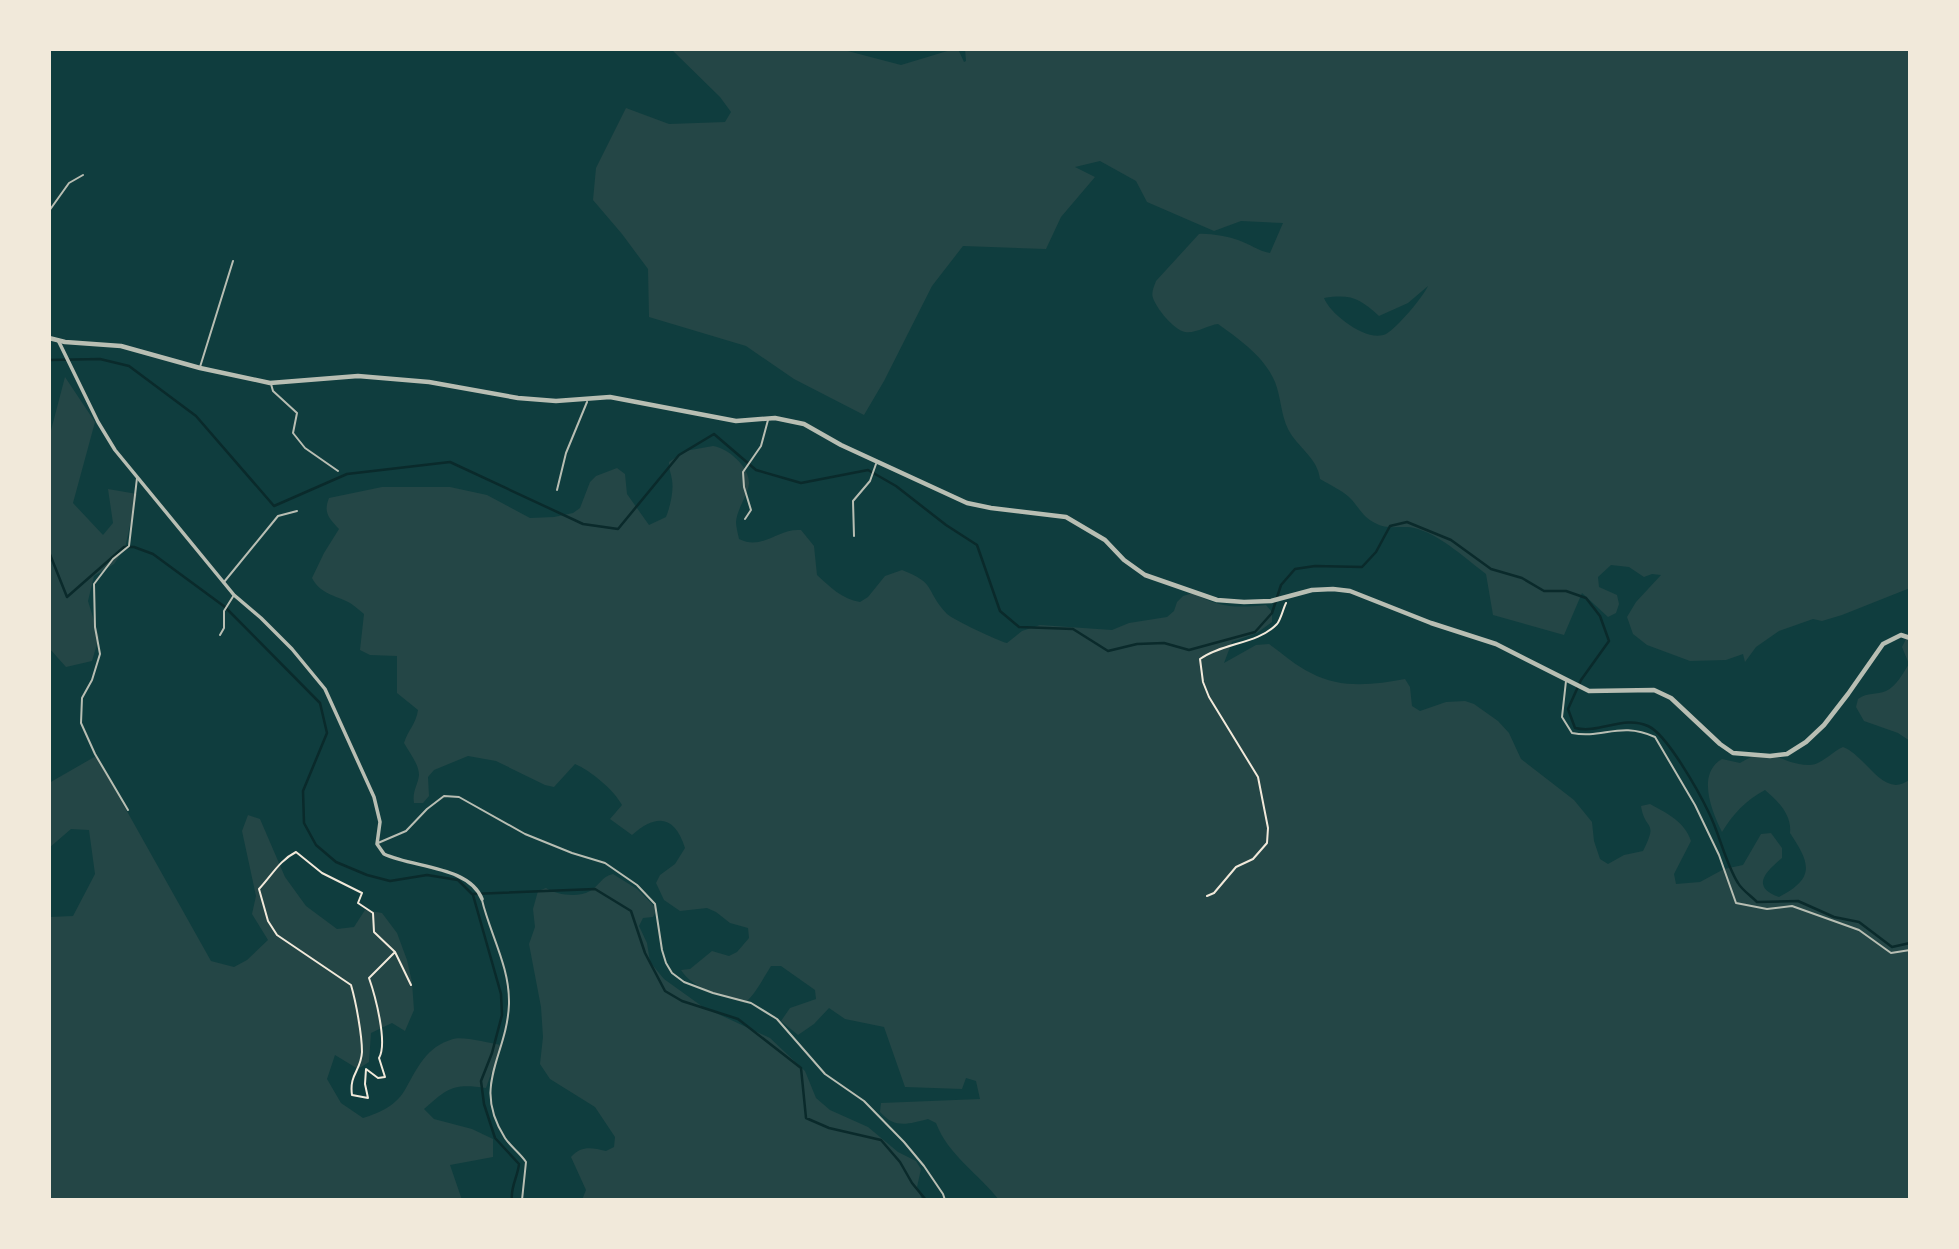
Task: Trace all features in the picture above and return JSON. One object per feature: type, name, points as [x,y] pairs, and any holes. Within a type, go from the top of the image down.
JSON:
[{"type":"street","points":[[49,338],[121,346],[200,368],[270,383],[358,376],[429,382],[567,402],[610,397],[736,421],[775,418],[804,424],[967,503],[1066,517],[1105,540],[1131,566],[1145,575],[1217,600],[1244,602],[1288,598],[1312,590],[1350,591],[1431,623],[1496,643],[1589,691],[1654,691],[1671,698],[1720,744],[1733,752],[1770,756],[1787,754],[1806,742],[1824,725],[1883,644],[1901,635],[1910,638]]},
{"type":"street","points":[[58,340],[97,422],[115,450],[234,595],[292,649],[326,689],[374,797],[380,822],[377,844],[384,854],[464,877],[478,888],[482,898]]},
{"type":"lane","points":[[49,211],[69,183],[83,175]]},
{"type":"lane","points":[[200,368],[233,261]]},
{"type":"lane","points":[[270,383],[273,391],[298,413],[293,433],[305,447],[338,471]]},
{"type":"lane","points":[[556,490],[566,453],[589,398]]},
{"type":"lane","points":[[745,519],[751,510],[744,487],[743,472],[761,446],[769,419]]},
{"type":"lane","points":[[854,536],[853,501],[870,481],[877,461]]},
{"type":"lane","points":[[128,810],[95,754],[81,723],[81,709],[82,698],[92,680],[100,654],[95,627],[94,584],[113,559],[129,546],[137,477]]},
{"type":"lane","points":[[223,582],[278,516],[297,511]]},
{"type":"lane","points":[[220,635],[224,628],[223,611],[234,595]]},
{"type":"lane","points":[[1566,680],[1562,717],[1572,733],[1583,735],[1630,729],[1655,737],[1699,812],[1719,855],[1736,904],[1767,909],[1792,906],[1859,930],[1891,953],[1910,950]]},
{"type":"lane","points":[[377,844],[406,831],[444,796],[459,796],[534,838],[605,863],[637,885],[655,904],[662,950],[672,973],[684,982],[751,1003],[777,1019],[825,1074],[863,1101],[904,1142],[925,1166],[945,1200]]},
{"type":"lane","points":[[482,898],[499,947],[509,1003],[502,1046],[490,1079],[490,1097],[506,1140],[526,1163],[522,1200]]},
{"type":"path","points":[[1207,896],[1214,893],[1236,867],[1254,859],[1267,844],[1268,828],[1258,777],[1209,697],[1203,682],[1200,659],[1212,650],[1260,634],[1277,623],[1288,598]]},
{"type":"path","points":[[395,952],[369,978],[378,1002],[384,1050],[379,1058],[385,1077],[378,1078],[366,1069],[368,1098],[352,1095],[350,1082],[360,1063],[362,1051],[351,985],[277,935],[268,921],[259,888],[273,874],[283,858],[296,852],[322,873],[362,893],[358,903],[373,913],[374,932],[395,952],[411,985]]},
{"type":"shaded area","points":[[671,49],[840,49],[901,65],[954,49],[958,49],[964,62],[965,49],[1910,49],[1910,588],[1842,615],[1822,621],[1813,619],[1779,631],[1756,647],[1745,662],[1743,654],[1726,660],[1690,661],[1647,645],[1633,634],[1627,617],[1636,602],[1661,575],[1644,577],[1629,567],[1611,565],[1598,577],[1599,587],[1617,595],[1619,604],[1616,613],[1608,617],[1582,593],[1564,635],[1493,615],[1486,574],[1462,555],[1436,537],[1418,529],[1386,527],[1371,521],[1345,494],[1320,479],[1315,465],[1288,429],[1270,373],[1251,349],[1218,324],[1193,332],[1180,330],[1166,318],[1155,302],[1152,294],[1156,281],[1199,234],[1234,239],[1270,253],[1283,223],[1241,221],[1214,231],[1147,202],[1136,181],[1100,161],[1075,167],[1095,177],[1061,217],[1046,249],[963,246],[932,286],[864,415],[794,379],[746,346],[649,317],[648,269],[593,200],[596,168],[626,108],[669,124],[725,122],[731,112],[720,97]],"holes":[[[1428,286],[1396,326],[1386,334],[1378,336],[1360,331],[1341,319],[1324,298],[1348,297],[1366,305],[1379,316],[1408,303]]]},
{"type":"shaded area","points":[[65,377],[95,422],[73,503],[103,535],[113,523],[108,489],[137,494],[125,548],[114,564],[94,576],[88,601],[99,637],[92,661],[66,667],[49,648],[49,438]]},
{"type":"shaded area","points":[[713,446],[725,450],[737,459],[748,478],[748,489],[736,522],[739,539],[748,542],[763,541],[785,532],[801,530],[814,546],[817,575],[837,592],[860,602],[868,597],[885,576],[902,570],[921,579],[947,614],[1007,643],[1022,631],[1040,625],[1112,630],[1129,623],[1167,617],[1183,596],[1193,593],[1228,606],[1266,605],[1272,612],[1272,622],[1257,633],[1232,642],[1224,663],[1256,645],[1269,644],[1305,670],[1334,682],[1369,684],[1405,679],[1410,687],[1412,706],[1420,711],[1446,702],[1465,701],[1474,704],[1498,721],[1509,733],[1521,759],[1574,800],[1592,822],[1600,859],[1608,864],[1624,855],[1643,851],[1650,834],[1650,826],[1641,806],[1650,804],[1680,823],[1691,841],[1674,874],[1676,884],[1700,882],[1724,869],[1743,865],[1761,834],[1771,833],[1782,848],[1782,858],[1766,873],[1763,884],[1765,889],[1779,897],[1791,890],[1804,876],[1805,861],[1790,833],[1789,820],[1779,804],[1765,790],[1740,808],[1722,832],[1708,794],[1708,783],[1714,766],[1722,759],[1740,763],[1760,754],[1768,754],[1809,765],[1818,763],[1843,747],[1860,758],[1883,781],[1901,784],[1910,779],[1910,1200],[999,1200],[956,1155],[936,1123],[928,1119],[897,1123],[880,1112],[881,1103],[980,1099],[976,1081],[966,1078],[962,1089],[905,1087],[884,1027],[845,1019],[829,1008],[814,1024],[798,1035],[781,1021],[790,1008],[816,999],[815,990],[781,966],[771,966],[745,1003],[710,991],[686,977],[681,970],[690,969],[712,951],[729,956],[737,952],[749,938],[748,928],[730,923],[707,908],[680,911],[664,900],[656,883],[660,875],[675,864],[685,848],[676,829],[670,824],[664,821],[649,823],[632,835],[610,819],[622,805],[618,799],[601,781],[575,764],[554,787],[496,761],[468,756],[434,770],[428,777],[429,796],[423,803],[414,803],[419,771],[404,743],[418,710],[397,693],[397,656],[370,655],[360,650],[364,614],[350,603],[324,591],[312,578],[339,529],[328,515],[329,498],[382,487],[450,487],[487,495],[530,518],[554,517],[573,513],[580,508],[590,482],[596,476],[617,468],[625,474],[627,494],[649,525],[666,517],[669,509],[672,484],[669,462],[685,451]]},
{"type":"shaded area","points":[[1910,638],[1910,741],[1898,733],[1864,721],[1856,707],[1858,699],[1886,691],[1899,679],[1909,664],[1902,647],[1906,639]]},
{"type":"shaded area","points":[[96,756],[211,961],[234,967],[247,960],[268,940],[252,914],[256,896],[242,831],[248,815],[260,819],[285,877],[306,906],[337,929],[354,927],[365,910],[382,913],[397,933],[412,982],[414,1010],[405,1031],[392,1023],[371,1033],[369,1062],[358,1069],[335,1055],[327,1079],[341,1103],[363,1118],[376,1114],[398,1099],[419,1065],[436,1047],[457,1038],[501,1045],[486,1088],[466,1086],[452,1089],[424,1109],[434,1119],[472,1129],[493,1139],[493,1157],[450,1165],[462,1200],[49,1200],[49,917],[73,916],[95,874],[89,830],[71,829],[49,848],[49,783]]},
{"type":"shaded area","points":[[613,874],[637,889],[657,909],[653,917],[643,918],[639,926],[647,943],[650,962],[664,979],[703,1007],[770,1038],[805,1071],[816,1098],[830,1110],[868,1127],[898,1152],[916,1161],[921,1169],[917,1187],[922,1200],[582,1200],[586,1190],[571,1157],[583,1149],[606,1151],[614,1147],[615,1137],[595,1107],[550,1079],[540,1064],[543,1037],[541,1007],[529,944],[535,927],[533,909],[538,891],[546,888],[561,894],[585,893]]},
{"type":"waterway","points":[[49,360],[100,359],[129,366],[196,416],[274,506],[347,474],[450,462],[583,524],[618,529],[679,455],[714,434],[756,470],[801,483],[868,470],[896,486],[977,545],[1000,611],[1019,627],[1073,629],[1108,651],[1137,644],[1164,643],[1189,650],[1255,632],[1272,613],[1281,585],[1295,569],[1315,566],[1362,567],[1376,552],[1390,526],[1407,522],[1451,540],[1491,569],[1522,578],[1544,591],[1566,591],[1586,598],[1600,616],[1609,641],[1581,680],[1568,709],[1575,728],[1593,729],[1621,723],[1639,723],[1656,731],[1682,765],[1698,793],[1713,821],[1738,883],[1757,902],[1798,901],[1834,917],[1859,922],[1892,947],[1910,943]]},
{"type":"waterway","points":[[49,552],[67,597],[124,547],[134,547],[153,554],[225,607],[320,703],[327,733],[303,791],[304,823],[316,845],[336,862],[390,881],[427,875],[458,880],[472,894],[595,889],[631,911],[645,953],[665,991],[682,1001],[738,1019],[801,1068],[806,1118],[829,1128],[881,1140],[926,1200]]},
{"type":"waterway","points":[[473,895],[501,994],[502,1015],[481,1081],[484,1104],[495,1138],[519,1164],[512,1200]]}]
